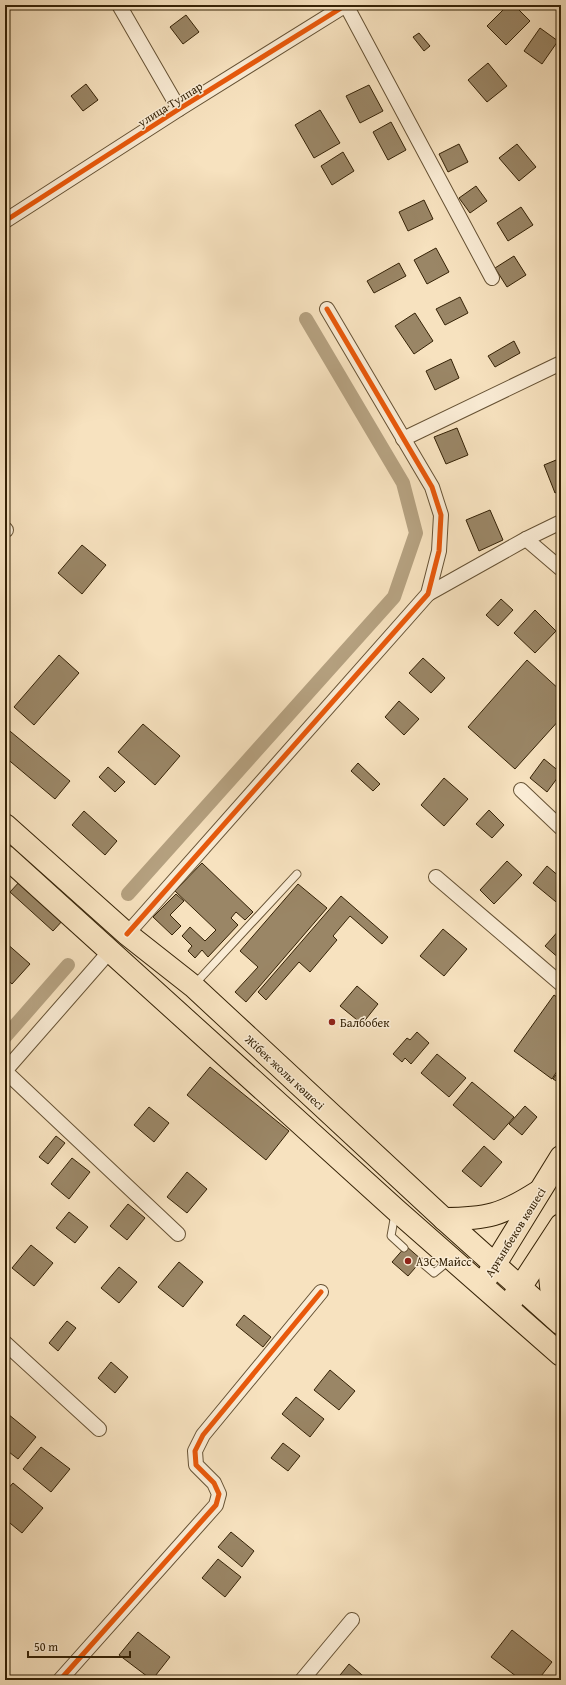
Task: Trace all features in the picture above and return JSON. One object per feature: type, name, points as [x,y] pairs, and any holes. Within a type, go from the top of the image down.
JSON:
[{"type":"main road","name":"Жібек жолы көшесі","points":[[5,825],[127,934],[193,986],[444,1219],[520,1288],[559,1319]]},
{"type":"main road","points":[[5,856],[451,1260],[561,1355]]},
{"type":"main road","name":"Арғынбеков көшесі","points":[[481,1286],[561,1157]]},
{"type":"main road","points":[[444,1219],[472,1219],[494,1215],[520,1203],[541,1190]]},
{"type":"main road","points":[[506,1308],[556,1233]]},
{"type":"main road","points":[[556,1233],[549,1254],[550,1272],[559,1319]]},
{"type":"street","points":[[119,5],[179,109]]},
{"type":"street","points":[[346,5],[492,278]]},
{"type":"street","name":"улица Тулпар","points":[[5,221],[179,109],[346,5]]},
{"type":"street","points":[[326,309],[432,487],[441,515],[439,551],[428,594]]},
{"type":"street","points":[[404,438],[561,363]]},
{"type":"street","points":[[127,934],[428,594],[526,538],[561,522]]},
{"type":"street","points":[[526,538],[561,569]]},
{"type":"street","points":[[521,790],[561,828]]},
{"type":"street","points":[[436,877],[561,984]]},
{"type":"street","points":[[110,951],[5,1071],[178,1234]]},
{"type":"street","points":[[60,1680],[216,1505],[219,1494],[214,1483],[196,1464],[195,1451],[203,1435],[321,1292]]},
{"type":"street","points":[[5,1343],[100,1429]]},
{"type":"street","points":[[302,1680],[352,1620]]},
{"type":"lane","points":[[193,986],[297,874]]},
{"type":"lane","points":[[396,1210],[391,1236],[404,1248]]},
{"type":"lane","points":[[421,1262],[434,1273],[451,1260]]},
{"type":"building","points":[[508,5],[514,5],[530,21],[506,45],[487,26]]},
{"type":"building","points":[[186,15],[199,32],[183,44],[170,27]]},
{"type":"building","points":[[540,28],[558,41],[542,64],[524,51]]},
{"type":"building","points":[[419,33],[430,46],[424,51],[413,37]]},
{"type":"building","points":[[488,63],[507,86],[487,102],[468,80]]},
{"type":"building","points":[[86,84],[98,100],[83,111],[71,96]]},
{"type":"building","points":[[369,85],[383,111],[360,123],[346,96]]},
{"type":"building","points":[[320,110],[340,143],[314,158],[295,125]]},
{"type":"building","points":[[391,122],[406,150],[388,160],[373,132]]},
{"type":"building","points":[[459,144],[468,162],[448,172],[439,154]]},
{"type":"building","points":[[517,144],[536,167],[519,181],[499,158]]},
{"type":"building","points":[[343,152],[354,171],[332,185],[321,166]]},
{"type":"building","points":[[476,186],[487,201],[470,213],[459,198]]},
{"type":"building","points":[[424,200],[433,219],[408,231],[399,212]]},
{"type":"building","points":[[521,207],[533,225],[508,241],[497,223]]},
{"type":"building","points":[[436,248],[449,272],[427,284],[414,260]]},
{"type":"building","points":[[514,256],[526,275],[507,287],[495,268]]},
{"type":"building","points":[[399,263],[406,276],[374,293],[367,281]]},
{"type":"building","points":[[460,297],[468,313],[445,325],[436,309]]},
{"type":"building","points":[[415,313],[433,341],[414,354],[395,326]]},
{"type":"building","points":[[514,341],[520,353],[495,367],[488,356]]},
{"type":"building","points":[[451,359],[459,378],[435,390],[426,371]]},
{"type":"building","points":[[457,428],[468,455],[446,464],[434,437]]},
{"type":"building","points":[[561,458],[561,490],[555,493],[544,465]]},
{"type":"building","points":[[490,510],[503,540],[479,551],[466,520]]},
{"type":"building","points":[[82,545],[106,565],[82,594],[58,573]]},
{"type":"building","points":[[501,599],[513,610],[498,626],[486,615]]},
{"type":"building","points":[[535,610],[556,631],[535,653],[514,633]]},
{"type":"building","points":[[59,655],[79,673],[34,725],[14,707]]},
{"type":"building","points":[[423,658],[445,678],[431,693],[409,673]]},
{"type":"building","points":[[527,660],[561,691],[561,718],[515,769],[468,727]]},
{"type":"building","points":[[399,701],[419,719],[404,735],[385,717]]},
{"type":"building","points":[[143,724],[180,756],[155,785],[118,752]]},
{"type":"building","points":[[5,727],[70,781],[55,799],[5,757]]},
{"type":"building","points":[[544,759],[561,773],[547,792],[530,778]]},
{"type":"building","points":[[358,763],[380,784],[373,791],[351,771]]},
{"type":"building","points":[[108,767],[125,782],[115,792],[99,777]]},
{"type":"building","points":[[444,778],[468,799],[444,826],[421,805]]},
{"type":"building","points":[[489,810],[504,825],[492,838],[476,824]]},
{"type":"building","points":[[84,811],[117,841],[105,855],[72,825]]},
{"type":"building","points":[[507,861],[522,875],[494,904],[480,890]]},
{"type":"building","points":[[202,863],[253,912],[245,920],[236,912],[231,918],[238,925],[208,957],[202,950],[195,958],[188,951],[192,946],[182,936],[190,927],[205,941],[216,930],[175,891]]},
{"type":"building","points":[[547,866],[561,878],[561,906],[533,883]]},
{"type":"building","points":[[21,880],[64,919],[53,931],[10,892]]},
{"type":"building","points":[[298,884],[327,908],[246,1002],[235,992],[258,967],[240,951]]},
{"type":"building","points":[[176,894],[184,901],[170,915],[181,926],[172,935],[153,917]]},
{"type":"building","points":[[341,896],[388,937],[382,944],[350,916],[333,936],[337,940],[310,972],[299,962],[266,1000],[258,992]]},
{"type":"building","points":[[561,928],[561,960],[545,946]]},
{"type":"building","points":[[443,929],[467,949],[444,976],[420,956]]},
{"type":"building","points":[[5,942],[30,964],[12,984],[5,978]]},
{"type":"building","points":[[357,986],[378,1004],[362,1024],[340,1006]]},
{"type":"building","points":[[554,995],[561,1000],[561,1065],[552,1079],[514,1051]]},
{"type":"building","points":[[417,1032],[429,1043],[411,1064],[405,1058],[402,1062],[393,1054],[407,1038],[410,1040]]},
{"type":"building","points":[[437,1054],[466,1078],[449,1097],[421,1073]]},
{"type":"building","points":[[210,1067],[289,1131],[266,1160],[187,1095]]},
{"type":"building","points":[[561,1068],[561,1084],[553,1079]]},
{"type":"building","points":[[472,1082],[514,1117],[494,1140],[453,1105]]},
{"type":"building","points":[[525,1106],[537,1117],[522,1135],[509,1124]]},
{"type":"building","points":[[149,1107],[169,1123],[154,1142],[134,1125]]},
{"type":"building","points":[[56,1136],[65,1143],[48,1164],[39,1157]]},
{"type":"building","points":[[484,1146],[502,1162],[481,1187],[462,1171]]},
{"type":"building","points":[[72,1158],[90,1172],[69,1199],[51,1184]]},
{"type":"building","points":[[187,1172],[207,1189],[187,1213],[167,1197]]},
{"type":"building","points":[[128,1204],[145,1218],[127,1240],[110,1226]]},
{"type":"building","points":[[69,1212],[88,1227],[75,1243],[56,1228]]},
{"type":"building","points":[[31,1245],[53,1263],[34,1286],[12,1268]]},
{"type":"building","points":[[406,1246],[422,1260],[408,1276],[392,1262]]},
{"type":"building","points":[[179,1262],[203,1282],[183,1307],[158,1287]]},
{"type":"building","points":[[119,1267],[137,1282],[119,1303],[101,1288]]},
{"type":"building","points":[[244,1315],[271,1337],[263,1347],[236,1325]]},
{"type":"building","points":[[67,1321],[76,1328],[58,1351],[49,1343]]},
{"type":"building","points":[[111,1362],[128,1377],[115,1393],[98,1378]]},
{"type":"building","points":[[330,1370],[355,1391],[339,1410],[314,1390]]},
{"type":"building","points":[[296,1397],[324,1419],[310,1437],[282,1414]]},
{"type":"building","points":[[8,1414],[36,1437],[18,1459],[5,1449],[5,1418]]},
{"type":"building","points":[[283,1443],[300,1456],[288,1471],[271,1458]]},
{"type":"building","points":[[41,1447],[70,1469],[51,1492],[23,1469]]},
{"type":"building","points":[[13,1483],[43,1508],[22,1533],[5,1519],[5,1492]]},
{"type":"building","points":[[231,1532],[254,1551],[242,1567],[218,1547]]},
{"type":"building","points":[[218,1559],[241,1577],[225,1597],[202,1578]]},
{"type":"building","points":[[512,1630],[552,1662],[538,1680],[521,1680],[491,1657]]},
{"type":"building","points":[[138,1632],[170,1657],[152,1680],[119,1655]]},
{"type":"building","points":[[349,1664],[368,1680],[336,1680]]},
{"type":"waterway","points":[[128,894],[394,597],[416,533],[403,483],[306,319]]},
{"type":"waterway","points":[[5,1037],[68,965]]},
{"type":"cycle path","points":[[5,221],[179,109],[346,5]]},
{"type":"cycle path","points":[[127,934],[428,594],[439,551],[441,515],[432,487],[327,309]]},
{"type":"cycle path","points":[[60,1680],[216,1505],[219,1494],[214,1483],[196,1465],[195,1451],[203,1435],[321,1292]]},
{"type":"place","name":"Балбобек","points":[[332,1022]]},
{"type":"place","name":"АЗС Майсс","points":[[408,1261]]}]
